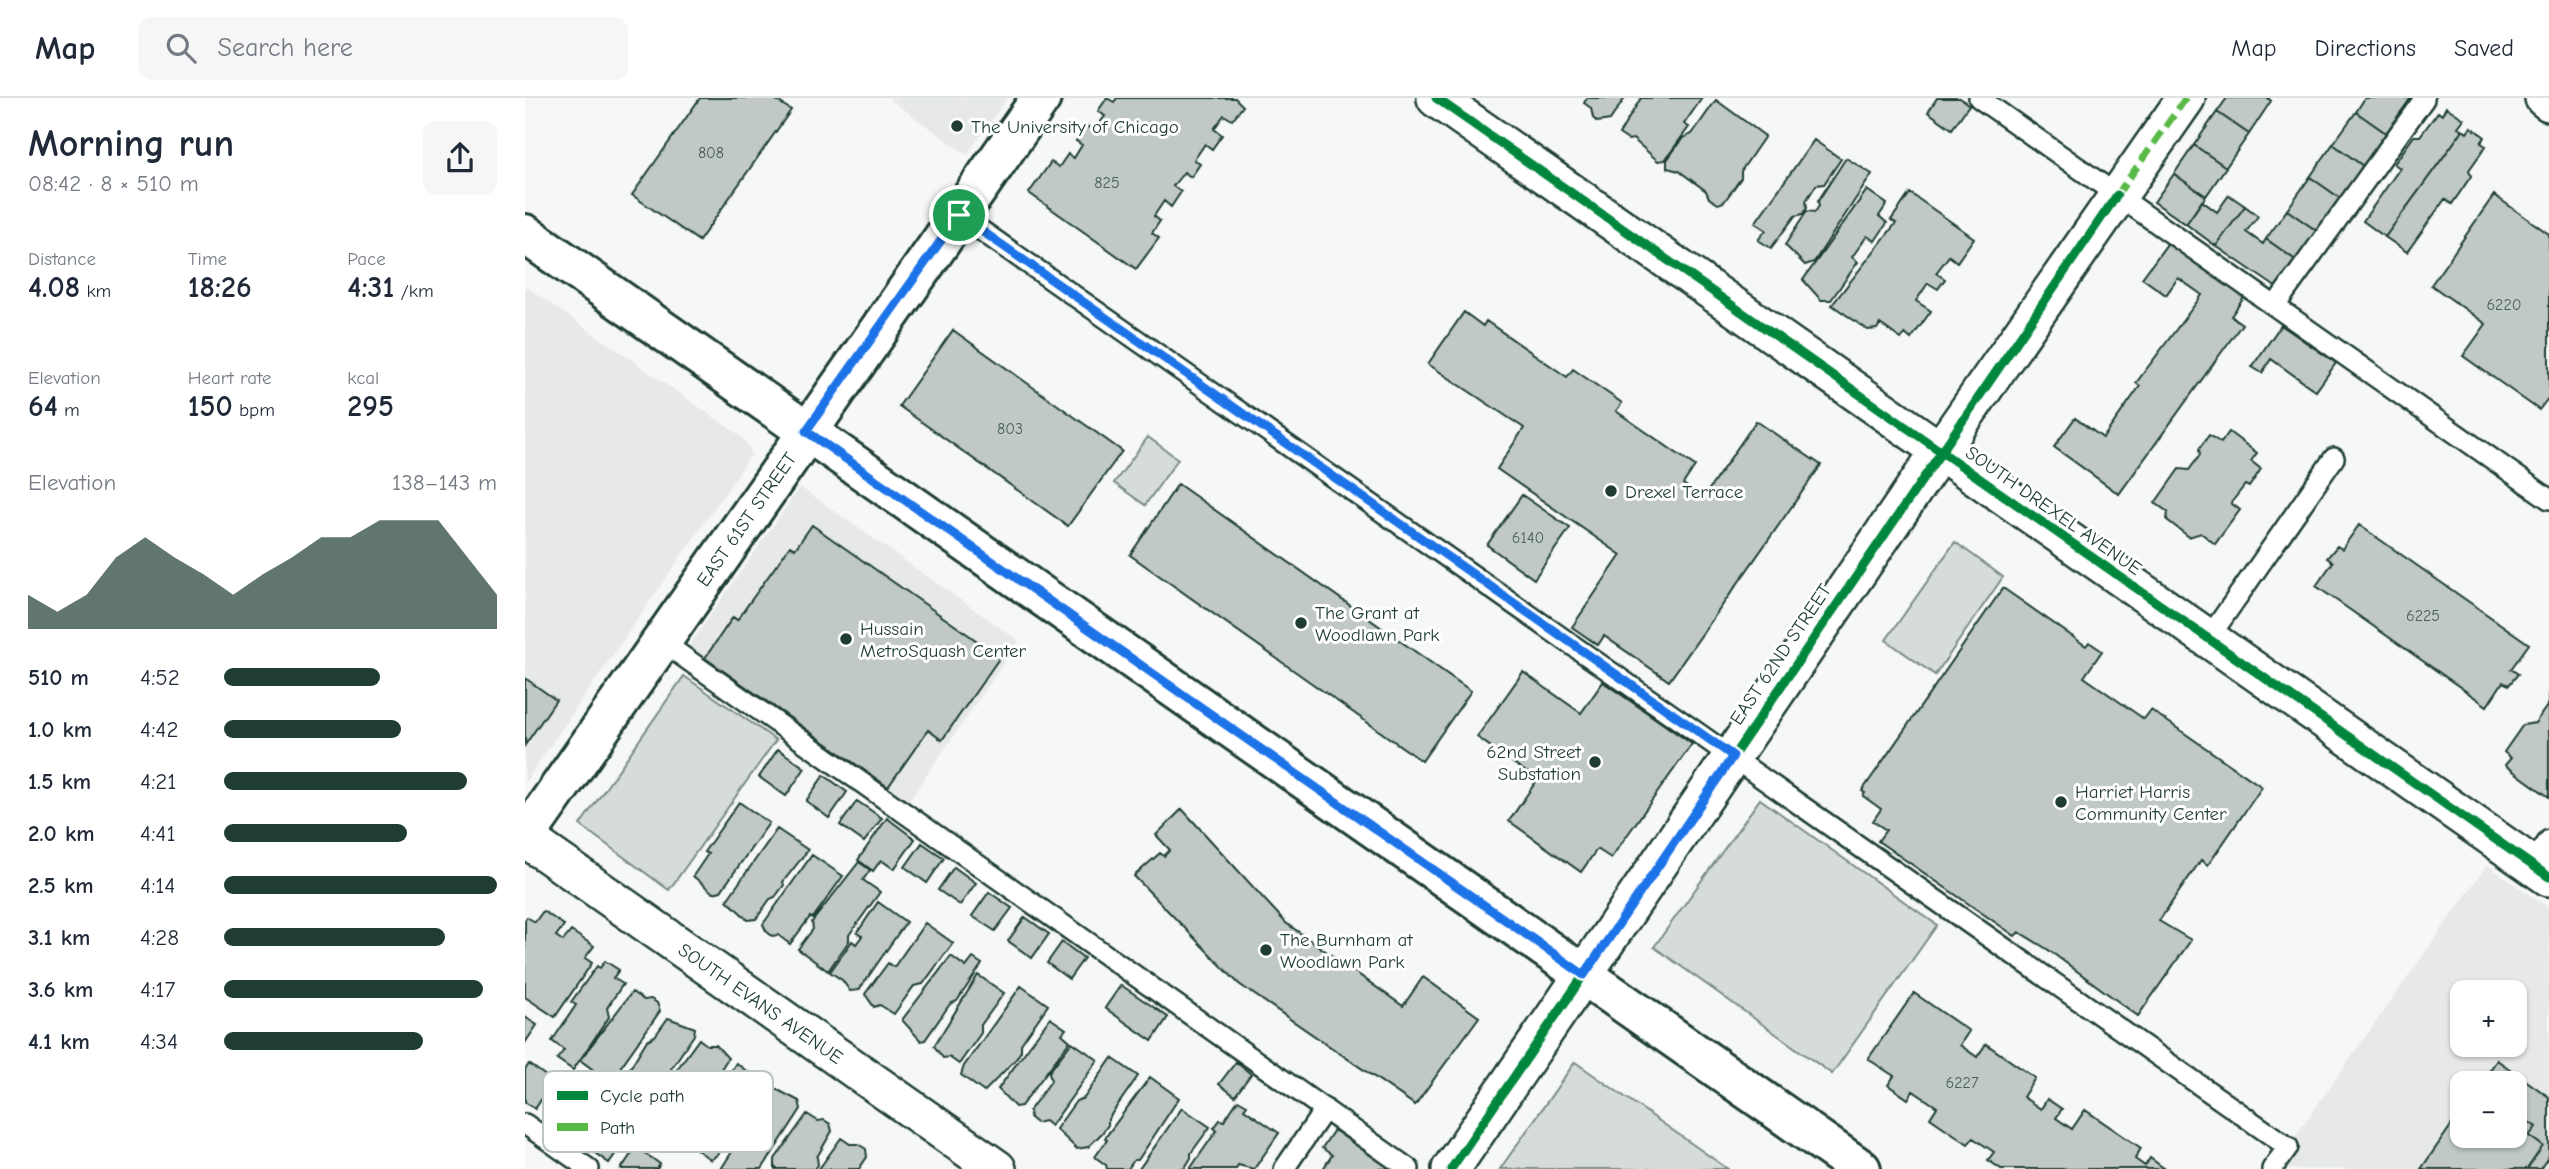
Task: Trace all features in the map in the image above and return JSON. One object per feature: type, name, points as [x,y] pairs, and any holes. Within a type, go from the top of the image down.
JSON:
[{"type":"main road","name":"EAST 61ST STREET","points":[[525,837],[1041,98]]},
{"type":"main road","points":[[525,234],[1861,1169]]},
{"type":"street","name":"SOUTH DREXEL AVENUE","points":[[1436,98],[2208,639],[2543,861]]},
{"type":"street","name":"EAST 62ND STREET","points":[[1451,1169],[1940,451],[2186,98]]},
{"type":"street","points":[[2544,98],[2549,102]]},
{"type":"street","name":"SOUTH EVANS AVENUE","points":[[525,837],[997,1169]]},
{"type":"lane","points":[[1979,98],[2549,499]]},
{"type":"lane","points":[[2275,306],[2424,99]]},
{"type":"lane","points":[[959,215],[2288,1147],[2272,1169]]},
{"type":"lane","points":[[2208,639],[2334,458]]},
{"type":"lane","points":[[661,641],[1409,1169]]},
{"type":"lane","points":[[1284,1169],[1325,1109]]},
{"type":"lane","points":[[525,1124],[543,1137]]},
{"type":"lane","points":[[565,1152],[589,1169]]},
{"type":"shaded area","name":"The University of Chicago","points":[[888,98],[1007,98],[967,155]]},
{"type":"shaded area","points":[[525,286],[739,435],[749,446],[751,455],[525,782]]},
{"type":"shaded area","points":[[1148,437],[1178,459],[1145,505],[1114,483]]},
{"type":"shaded area","name":"Hussain MetroSquash Center","points":[[800,487],[1019,641],[902,811],[682,656]]},
{"type":"shaded area","points":[[1955,542],[2003,577],[1935,675],[1886,640]]},
{"type":"shaded area","points":[[684,676],[776,740],[669,890],[580,825]]},
{"type":"shaded area","points":[[1760,799],[1937,925],[1832,1074],[1654,947]]},
{"type":"shaded area","points":[[2487,865],[2549,908],[2549,1169],[2272,1169]]},
{"type":"shaded area","points":[[1575,1062],[1728,1169],[1500,1169]]},
{"type":"building","points":[[700,98],[773,98],[791,110],[699,241],[632,195]]},
{"type":"building","points":[[1107,98],[1114,102],[1117,98],[1235,98],[1243,106],[1232,120],[1224,115],[1214,129],[1222,135],[1212,149],[1205,144],[1194,160],[1200,164],[1191,177],[1184,172],[1173,186],[1181,192],[1171,207],[1164,201],[1154,216],[1160,221],[1152,233],[1159,238],[1136,269],[1029,193],[1051,162],[1059,167],[1068,154],[1074,158],[1082,145],[1076,141],[1087,126],[1094,131],[1105,116],[1098,111]]},
{"type":"building","points":[[1587,98],[1625,98],[1610,120],[1597,122],[1593,118],[1591,108],[1584,103]]},
{"type":"building","points":[[1641,98],[1702,98],[1684,124],[1689,127],[1665,160],[1658,161],[1633,139],[1628,140],[1619,134]]},
{"type":"building","points":[[1937,98],[1960,98],[1969,105],[1952,129],[1928,112]]},
{"type":"building","points":[[2227,98],[2268,98],[2271,101],[2249,134],[2217,112]]},
{"type":"building","points":[[2365,98],[2411,98],[2386,133],[2356,112]]},
{"type":"building","points":[[1716,100],[1765,136],[1741,171],[1741,178],[1724,202],[1718,204],[1709,198],[1706,191],[1679,171],[1667,168],[1667,160],[1683,138],[1692,134]]},
{"type":"building","points":[[2446,107],[2464,119],[2458,127],[2463,130],[2385,237],[2363,221],[2400,168],[2394,164],[2414,136],[2420,136],[2438,112],[2442,115]]},
{"type":"building","points":[[2217,112],[2249,134],[2226,167],[2194,145]]},
{"type":"building","points":[[2356,112],[2386,133],[2363,166],[2333,144]]},
{"type":"building","points":[[2471,127],[2485,137],[2481,143],[2486,146],[2469,170],[2471,176],[2452,204],[2445,199],[2407,252],[2385,237],[2463,130],[2467,133]]},
{"type":"building","points":[[1814,140],[1841,159],[1824,184],[1816,185],[1806,201],[1807,208],[1803,214],[1795,216],[1771,248],[1758,240],[1766,230],[1755,223]]},
{"type":"building","points":[[2333,144],[2363,166],[2340,198],[2310,177]]},
{"type":"building","points":[[2194,145],[2226,167],[2206,196],[2174,174]]},
{"type":"building","points":[[1846,158],[1872,174],[1814,262],[1805,265],[1785,245],[1807,211],[1815,212],[1819,206],[1818,201]]},
{"type":"building","points":[[2174,174],[2206,196],[2186,224],[2154,202]]},
{"type":"building","points":[[2310,177],[2340,198],[2317,231],[2287,210]]},
{"type":"building","points":[[1867,190],[1887,204],[1879,216],[1887,223],[1875,241],[1867,236],[1852,257],[1858,262],[1831,300],[1821,300],[1803,280]]},
{"type":"building","points":[[1910,193],[1974,238],[1957,262],[1949,256],[1936,273],[1945,279],[1938,289],[1928,283],[1916,301],[1931,311],[1911,339],[1905,334],[1901,339],[1880,324],[1877,329],[1868,330],[1832,305],[1896,223],[1891,220]]},
{"type":"building","points":[[2229,195],[2245,206],[2216,246],[2186,224],[2202,201],[2217,212]]},
{"type":"building","points":[[2494,195],[2549,234],[2549,397],[2539,410],[2463,356],[2486,324],[2431,285]]},
{"type":"building","points":[[2245,206],[2258,216],[2246,232],[2263,244],[2266,239],[2297,261],[2277,288],[2216,246]]},
{"type":"building","points":[[2287,210],[2317,231],[2297,261],[2266,239]]},
{"type":"building","points":[[2170,240],[2246,295],[2231,316],[2242,324],[2119,494],[2054,447],[2075,418],[2103,438],[2140,386],[2136,383],[2202,295],[2178,278],[2166,295],[2142,278]]},
{"type":"building","name":"Drexel Terrace","points":[[1464,312],[1483,326],[1486,321],[1567,377],[1573,369],[1622,403],[1616,411],[1695,466],[1683,484],[1703,498],[1756,421],[1821,465],[1669,681],[1604,636],[1598,645],[1572,627],[1621,555],[1497,469],[1524,428],[1428,364]]},
{"type":"building","points":[[2281,325],[2336,363],[2316,391],[2271,359],[2262,373],[2252,367]]},
{"type":"building","points":[[953,330],[1122,451],[1068,526],[899,406]]},
{"type":"building","points":[[2229,432],[2257,453],[2251,461],[2261,469],[2249,487],[2245,485],[2231,503],[2240,510],[2215,544],[2201,533],[2189,537],[2167,520],[2168,512],[2155,503],[2179,469],[2189,470],[2200,455],[2199,449],[2209,435],[2221,443]]},
{"type":"building","name":"The Grant at Woodlawn Park","points":[[1178,484],[1471,691],[1422,761],[1130,555]]},
{"type":"building","points":[[1522,495],[1570,528],[1534,579],[1487,545]]},
{"type":"building","name":"Hussain MetroSquash Center","points":[[812,525],[1000,657],[942,740],[928,730],[888,787],[705,658],[733,617],[737,620],[790,546],[795,549]]},
{"type":"building","points":[[2359,525],[2529,644],[2511,669],[2518,674],[2509,685],[2503,682],[2487,706],[2316,586],[2333,562],[2327,558],[2337,546],[2342,549]]},
{"type":"building","name":"Harriet Harris Community Center","points":[[2003,588],[2086,646],[2089,642],[2102,651],[2084,677],[2144,719],[2151,710],[2262,787],[2208,865],[2201,860],[2159,921],[2191,940],[2138,1016],[2047,949],[2019,932],[2015,936],[1878,841],[1886,830],[1873,821],[1881,809],[1863,796],[1865,793],[1862,791]]},
{"type":"building","name":"62nd Street Substation","points":[[1523,672],[1581,713],[1603,682],[1692,744],[1611,858],[1597,849],[1581,872],[1509,821],[1537,780],[1477,737]]},
{"type":"building","points":[[525,678],[556,700],[525,745]]},
{"type":"building","points":[[2549,703],[2549,797],[2505,765],[2511,758],[2504,752],[2523,725],[2535,723]]},
{"type":"building","points":[[778,749],[805,768],[786,796],[759,777]]},
{"type":"building","points":[[824,775],[847,792],[829,818],[806,801]]},
{"type":"building","points":[[857,801],[882,818],[864,842],[840,825]]},
{"type":"building","points":[[739,802],[769,823],[721,891],[713,893],[693,876],[708,854],[704,852]]},
{"type":"building","name":"The Burnham at Woodlawn Park","points":[[1182,809],[1286,923],[1403,1006],[1423,977],[1479,1017],[1415,1105],[1239,984],[1134,876],[1160,853],[1164,856],[1170,850],[1156,835]]},
{"type":"building","points":[[887,818],[915,839],[894,869],[881,860],[873,871],[858,860]]},
{"type":"building","points":[[777,829],[808,850],[775,897],[770,899],[756,919],[748,920],[727,900]]},
{"type":"building","points":[[922,843],[944,858],[927,883],[905,867]]},
{"type":"building","points":[[812,855],[843,876],[813,918],[810,917],[790,944],[778,935],[772,936],[763,924]]},
{"type":"building","points":[[859,862],[870,870],[863,880],[880,892],[849,935],[849,941],[828,971],[798,949],[813,929],[812,922]]},
{"type":"building","points":[[954,867],[976,883],[960,905],[938,890]]},
{"type":"building","points":[[989,892],[1012,908],[995,931],[972,916]]},
{"type":"building","points":[[878,902],[906,922],[859,990],[850,991],[842,980],[830,972],[852,941],[856,944],[862,936],[857,933]]},
{"type":"building","points":[[543,911],[564,925],[556,936],[563,941],[571,931],[594,946],[585,958],[592,963],[555,1017],[525,997],[525,920],[527,917],[535,922]]},
{"type":"building","points":[[1025,917],[1049,934],[1032,958],[1008,941]]},
{"type":"building","points":[[925,923],[953,943],[923,984],[914,986],[894,1014],[880,1005],[874,1007],[865,994],[888,963],[894,967]]},
{"type":"building","points":[[1062,942],[1084,958],[1069,979],[1047,963]]},
{"type":"building","points":[[951,956],[966,967],[973,958],[982,964],[957,1001],[950,1004],[925,1040],[921,1041],[902,1020]]},
{"type":"building","points":[[605,961],[619,970],[613,978],[623,984],[607,1008],[609,1017],[573,1070],[557,1059],[564,1050],[552,1041],[576,1005],[571,1002],[597,966],[600,968]]},
{"type":"building","points":[[978,975],[1004,993],[981,1025],[981,1033],[959,1064],[949,1057],[943,1058],[934,1046]]},
{"type":"building","points":[[1121,985],[1168,1017],[1152,1041],[1105,1008]]},
{"type":"building","points":[[1021,986],[1048,1005],[1021,1044],[1021,1051],[1016,1059],[984,1092],[961,1075],[964,1066]]},
{"type":"building","points":[[632,992],[644,1000],[651,999],[657,1003],[660,1011],[618,1071],[595,1071],[580,1060]]},
{"type":"building","points":[[1914,993],[1969,1031],[1960,1045],[1977,1057],[1986,1044],[2035,1078],[2023,1097],[2041,1109],[2047,1099],[2062,1109],[2056,1118],[2072,1129],[2085,1110],[2141,1148],[2135,1159],[2145,1166],[2150,1158],[2165,1169],[2001,1169],[1988,1160],[1994,1152],[1973,1138],[1968,1144],[1930,1118],[1937,1107],[1913,1091],[1908,1099],[1888,1085],[1894,1076],[1868,1059]]},
{"type":"building","points":[[525,1017],[537,1025],[525,1043]]},
{"type":"building","points":[[668,1018],[695,1028],[694,1035],[670,1071],[628,1071],[647,1040],[655,1036]]},
{"type":"building","points":[[1050,1018],[1066,1029],[1062,1034],[1070,1041],[1021,1106],[1015,1107],[998,1089]]},
{"type":"building","points":[[699,1039],[707,1045],[716,1045],[728,1058],[720,1071],[676,1071]]},
{"type":"building","points":[[1072,1042],[1098,1060],[1051,1126],[1045,1121],[1036,1123],[1030,1118],[1029,1111],[1051,1081],[1049,1072]]},
{"type":"building","points":[[1112,1058],[1138,1076],[1108,1119],[1108,1125],[1102,1133],[1088,1147],[1077,1149],[1056,1129],[1076,1101],[1084,1098]]},
{"type":"building","points":[[2497,1060],[2512,1071],[2489,1071]]},
{"type":"building","points":[[1236,1062],[1251,1074],[1235,1096],[1219,1084]]},
{"type":"building","points":[[736,1063],[747,1071],[731,1071]]},
{"type":"building","points":[[529,1064],[543,1074],[543,1097],[535,1109],[525,1102],[525,1070]]},
{"type":"building","points":[[1150,1077],[1179,1098],[1138,1160],[1134,1160],[1128,1169],[1107,1169],[1106,1165],[1095,1157],[1107,1140],[1105,1138]]},
{"type":"building","points":[[2527,1081],[2549,1097],[2549,1156],[2540,1169],[2421,1169],[2450,1127],[2450,1148],[2527,1148]]},
{"type":"building","points":[[773,1088],[799,1101],[801,1109],[762,1169],[721,1169],[732,1152],[773,1152]]},
{"type":"building","points":[[1238,1100],[1247,1105],[1244,1109],[1279,1133],[1254,1169],[1238,1165],[1236,1169],[1190,1169],[1217,1130],[1214,1128],[1220,1120],[1224,1121]]},
{"type":"building","points":[[1182,1108],[1210,1127],[1191,1153],[1184,1169],[1139,1169]]},
{"type":"building","points":[[807,1114],[830,1124],[832,1131],[817,1157],[818,1165],[815,1169],[775,1169],[775,1159]]},
{"type":"building","points":[[2527,1121],[2536,1127],[2529,1136],[2543,1146],[2527,1169],[2421,1169],[2450,1127],[2450,1148],[2527,1148]]},
{"type":"building","points":[[1334,1130],[1391,1169],[1323,1169],[1332,1155],[1322,1148]]},
{"type":"building","points":[[841,1138],[866,1149],[867,1157],[859,1169],[819,1169]]},
{"type":"building","points":[[593,1152],[617,1152],[609,1163]]},
{"type":"building","points":[[633,1152],[643,1152],[660,1164],[657,1169],[621,1169]]},
{"type":"building","points":[[700,1152],[720,1152],[711,1160]]},
{"type":"marked path","points":[[2117,195],[2186,98]]},
{"type":"cycle path","points":[[1436,98],[2549,877]]},
{"type":"cycle path","points":[[1451,1169],[2117,195]]},
{"type":"place","name":"The University of Chicago","points":[[957,126]]},
{"type":"place","name":"Drexel Terrace","points":[[1611,491]]},
{"type":"place","name":"The Grant at Woodlawn Park","points":[[1301,623]]},
{"type":"place","name":"Hussain MetroSquash Center","points":[[846,639]]},
{"type":"place","name":"62nd Street Substation","points":[[1595,762]]},
{"type":"place","name":"Harriet Harris Community Center","points":[[2061,802]]},
{"type":"place","name":"The Burnham at Woodlawn Park","points":[[1266,950]]},
{"type":"route","points":[[959,215],[1733,756],[1584,975],[806,431],[959,215]]}]
